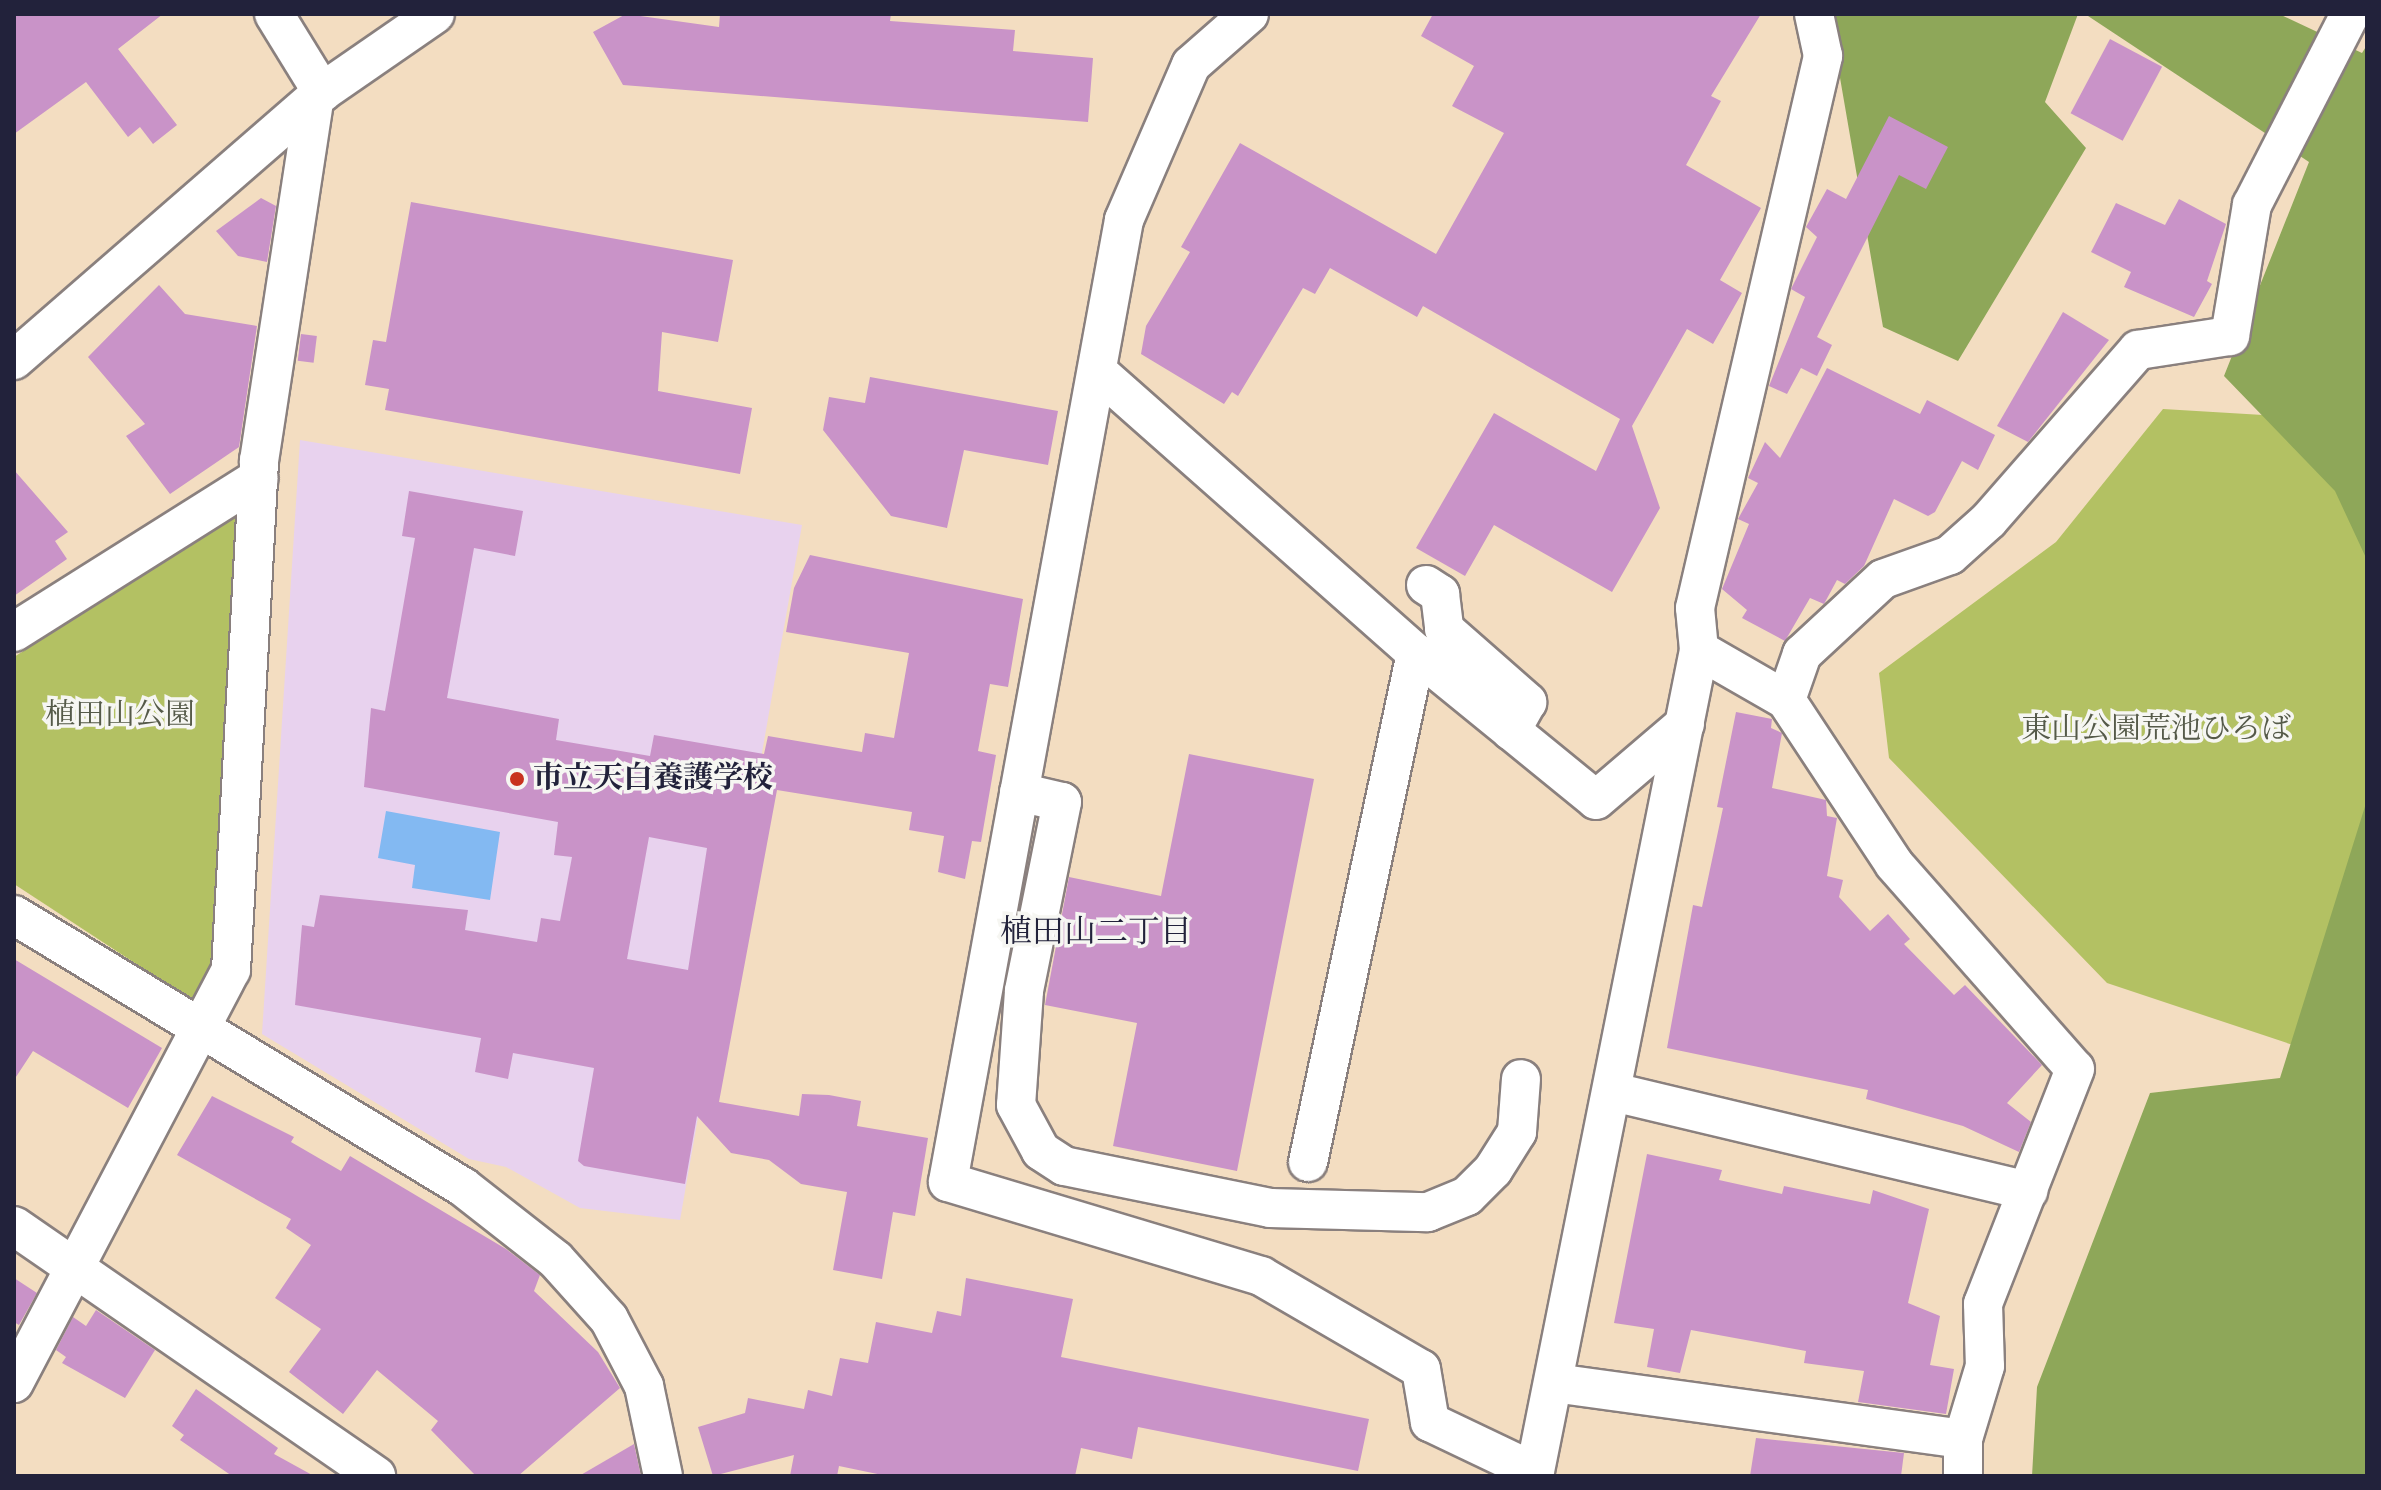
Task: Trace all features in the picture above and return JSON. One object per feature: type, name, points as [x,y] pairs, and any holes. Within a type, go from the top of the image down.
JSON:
[{"type":"street","points":[[14,1383],[74,1262],[205,1030],[231,970],[259,478],[318,98],[274,14]]},
{"type":"street","points":[[14,360],[318,98],[435,14]]},
{"type":"street","points":[[1238,17],[1191,65],[1124,220],[948,1182],[1261,1276],[1421,1369],[1430,1422],[1535,1474],[1699,650],[1695,608],[1823,56],[1814,14]]},
{"type":"street","points":[[1786,700],[1802,654],[1883,579],[1950,555],[1989,520],[2138,350],[2230,336],[2252,205],[2350,14]]},
{"type":"street","points":[[1097,371],[1416,653],[1596,800],[1685,724]]},
{"type":"street","points":[[14,632],[259,478]]},
{"type":"street","points":[[1426,585],[1440,594],[1444,629],[1527,702],[1511,731]]},
{"type":"street","points":[[1554,1383],[1963,1458],[1985,1366],[1983,1304],[2075,1069],[1894,864],[1786,700],[1699,650]]},
{"type":"street","points":[[1308,1162],[1416,653]]},
{"type":"street","points":[[1019,792],[1062,802],[1024,991],[1016,1105],[1041,1151],[1064,1166],[1270,1208],[1428,1212],[1467,1196],[1493,1170],[1517,1132],[1521,1079]]},
{"type":"street","points":[[14,915],[463,1187],[556,1260],[609,1319],[644,1386],[663,1476]]},
{"type":"street","points":[[1613,1092],[2028,1191]]},
{"type":"street","points":[[14,1226],[74,1262],[376,1476]]},
{"type":"shaded area","name":"市立天白養護学校","points":[[300,440],[802,525],[680,1220],[580,1208],[506,1167],[469,1159],[262,1034]]},
{"type":"green space","points":[[1829,14],[2078,14],[2045,102],[2086,148],[1958,361],[1883,327]]},
{"type":"green space","points":[[2085,14],[2279,14],[2362,53],[2367,45],[2367,560],[2335,491],[2224,376],[2309,162]]},
{"type":"green space","name":"東山公園荒池ひろば","points":[[2163,409],[2298,417],[2367,503],[2367,847],[2326,1056],[2107,983],[1889,758],[1879,673],[2056,542]]},
{"type":"green space","name":"植田山公園","points":[[237,515],[212,968],[199,1005],[14,884],[14,657]]},
{"type":"green space","points":[[2367,800],[2367,1476],[2032,1476],[2037,1387],[2150,1093],[2280,1078]]},
{"type":"water","points":[[386,811],[500,832],[490,900],[412,888],[415,865],[378,858]]},
{"type":"building","points":[[14,14],[163,14],[118,49],[177,125],[153,144],[140,127],[128,137],[86,82],[14,134]]},
{"type":"building","points":[[626,14],[719,27],[720,14],[891,14],[890,21],[1015,30],[1013,51],[1093,58],[1088,122],[623,85],[593,32]]},
{"type":"building","points":[[1433,14],[1761,14],[1711,96],[1721,101],[1686,165],[1761,208],[1720,280],[1742,293],[1713,344],[1687,329],[1632,426],[1660,508],[1612,592],[1494,525],[1465,576],[1416,548],[1494,413],[1596,471],[1620,419],[1423,306],[1417,317],[1330,268],[1315,294],[1303,288],[1238,396],[1232,392],[1224,404],[1141,354],[1146,326],[1190,252],[1181,247],[1240,143],[1436,254],[1504,133],[1452,106],[1474,66],[1421,36]]},
{"type":"building","points":[[2110,39],[2162,67],[2123,141],[2071,113]]},
{"type":"building","points":[[1889,116],[1948,147],[1926,189],[1899,175],[1817,337],[1832,345],[1817,376],[1801,368],[1787,394],[1769,386],[1805,297],[1791,289],[1817,237],[1806,227],[1827,189],[1846,199]]},
{"type":"building","points":[[261,198],[276,206],[267,262],[238,256],[216,231]]},
{"type":"building","points":[[2179,199],[2226,224],[2207,281],[2212,284],[2194,317],[2124,287],[2131,272],[2091,252],[2116,203],[2165,225]]},
{"type":"building","points":[[411,202],[733,260],[718,342],[662,332],[658,391],[752,408],[740,474],[385,410],[389,389],[365,385],[373,340],[386,342]]},
{"type":"building","points":[[159,285],[185,314],[257,326],[239,447],[170,494],[126,436],[145,424],[88,357]]},
{"type":"building","points":[[2063,312],[2109,340],[2028,442],[1997,426]]},
{"type":"building","points":[[301,334],[317,336],[314,363],[298,361]]},
{"type":"building","points":[[1827,368],[1920,414],[1927,400],[1995,435],[1978,470],[1962,461],[1935,512],[1928,516],[1894,499],[1864,566],[1845,584],[1837,580],[1824,604],[1810,598],[1785,641],[1742,618],[1747,610],[1722,589],[1749,524],[1738,519],[1758,483],[1748,478],[1765,442],[1780,458]]},
{"type":"building","points":[[870,377],[1058,411],[1048,465],[964,450],[947,528],[891,516],[823,430],[829,397],[865,403]]},
{"type":"building","points":[[14,470],[68,532],[55,541],[67,559],[14,596]]},
{"type":"building","points":[[409,491],[523,511],[515,556],[474,548],[447,698],[559,719],[556,740],[650,756],[654,735],[764,754],[768,736],[862,752],[865,733],[894,738],[909,653],[786,632],[794,588],[810,555],[1023,599],[1008,687],[990,684],[978,751],[996,755],[981,842],[972,841],[965,879],[938,872],[944,836],[909,830],[912,812],[777,790],[719,1102],[799,1116],[802,1094],[829,1095],[861,1101],[857,1126],[928,1138],[915,1216],[893,1212],[882,1279],[833,1270],[847,1192],[801,1184],[769,1160],[731,1153],[697,1116],[685,1184],[584,1166],[578,1161],[594,1068],[513,1053],[508,1079],[475,1072],[481,1038],[295,1005],[302,925],[314,927],[320,895],[468,910],[465,930],[537,942],[541,918],[560,921],[572,857],[554,855],[558,822],[364,787],[371,708],[385,711],[415,538],[402,536]],"holes":[[[649,837],[707,848],[688,970],[627,959]]]},
{"type":"building","points":[[1736,712],[1772,719],[1771,728],[1782,733],[1772,788],[1826,800],[1827,816],[1837,818],[1827,876],[1843,880],[1839,897],[1870,931],[1888,914],[1910,939],[1904,944],[1954,995],[1965,985],[2042,1065],[2007,1103],[2031,1122],[2019,1152],[1963,1126],[1866,1099],[1868,1090],[1667,1048],[1693,905],[1702,907],[1723,808],[1717,807]]},
{"type":"building","points":[[1189,754],[1314,779],[1237,1171],[1113,1146],[1137,1023],[1045,1005],[1069,877],[1161,896]]},
{"type":"building","points":[[14,959],[162,1048],[128,1108],[33,1051],[14,1080]]},
{"type":"building","points":[[212,1096],[294,1137],[291,1142],[341,1171],[350,1156],[506,1249],[540,1275],[534,1291],[598,1352],[620,1388],[518,1476],[476,1476],[431,1430],[438,1421],[377,1370],[343,1414],[289,1372],[321,1329],[275,1298],[311,1245],[286,1228],[291,1219],[177,1155]]},
{"type":"building","points":[[1647,1154],[1722,1170],[1719,1180],[1782,1194],[1784,1186],[1870,1204],[1873,1190],[1929,1209],[1908,1303],[1940,1316],[1930,1365],[1954,1369],[1946,1414],[1858,1402],[1864,1371],[1804,1363],[1806,1351],[1691,1330],[1680,1373],[1647,1367],[1654,1329],[1614,1323]]},
{"type":"building","points":[[14,1278],[37,1293],[19,1325],[14,1322]]},
{"type":"building","points":[[966,1278],[1073,1299],[1061,1357],[1369,1419],[1358,1471],[1138,1427],[1132,1459],[1081,1448],[1075,1476],[887,1476],[839,1466],[837,1476],[790,1476],[794,1455],[713,1476],[698,1427],[745,1413],[748,1398],[804,1409],[808,1390],[832,1396],[840,1358],[868,1363],[876,1322],[932,1333],[937,1311],[961,1316]]},
{"type":"building","points":[[96,1310],[155,1350],[125,1398],[62,1363],[66,1357],[56,1350],[73,1317],[86,1326]]},
{"type":"building","points":[[196,1389],[278,1448],[274,1454],[314,1476],[232,1476],[180,1440],[184,1435],[172,1426]]},
{"type":"building","points":[[1756,1438],[1904,1453],[1901,1476],[1750,1476]]},
{"type":"building","points":[[634,1444],[641,1476],[579,1476]]},
{"type":"place","name":"市立天白養護学校","points":[[517,779]]},
{"type":"district","name":"植田山二丁目","points":[[1096,933]]}]
